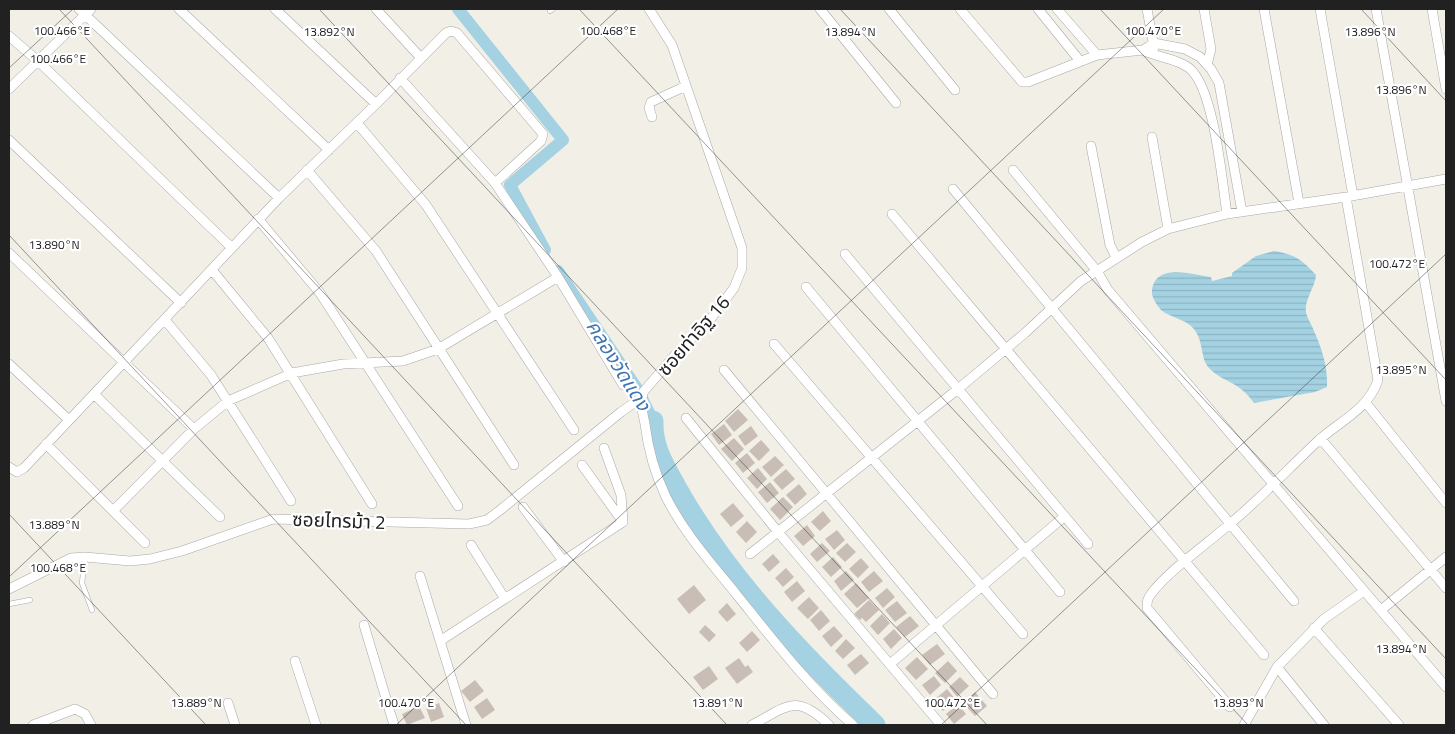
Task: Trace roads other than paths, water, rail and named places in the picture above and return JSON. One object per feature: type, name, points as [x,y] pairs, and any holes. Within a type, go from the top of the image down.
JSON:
[{"type":"street","points":[[178,9],[329,150]]},
{"type":"street","points":[[275,9],[376,104]]},
{"type":"street","points":[[376,9],[421,58]]},
{"type":"street","name":"ซอยท่าอิฐ 16","points":[[641,398],[644,391],[675,355],[709,321],[734,288],[742,268],[742,248],[672,45],[649,9]]},
{"type":"street","points":[[820,9],[896,103]]},
{"type":"street","points":[[889,9],[955,90]]},
{"type":"street","points":[[960,9],[1022,82],[1028,82],[1097,54],[1143,50],[1154,43],[1185,49],[1207,64],[1219,83],[1223,98],[1242,212]]},
{"type":"street","points":[[1038,9],[1080,61]]},
{"type":"street","points":[[1057,9],[1097,54]]},
{"type":"street","points":[[1147,9],[1154,43],[1154,56]]},
{"type":"street","points":[[1204,9],[1211,49],[1207,64]]},
{"type":"street","points":[[1264,9],[1299,203]]},
{"type":"street","points":[[1230,708],[1147,608],[1147,600],[1151,593],[1231,524],[1321,439],[1366,403],[1373,394],[1378,380],[1320,9]]},
{"type":"street","points":[[1376,9],[1446,401]]},
{"type":"street","points":[[1432,9],[1446,88]]},
{"type":"street","points":[[9,89],[85,11],[279,198]]},
{"type":"street","points":[[9,466],[17,472],[20,470],[165,320],[258,219],[446,33],[451,31],[458,33],[543,134],[541,141],[495,183]]},
{"type":"street","points":[[9,36],[38,61],[232,248]]},
{"type":"street","points":[[1143,50],[1154,56],[1179,62],[1190,68],[1204,88],[1227,214]]},
{"type":"street","points":[[400,78],[495,183],[558,277],[623,385]]},
{"type":"street","points":[[652,117],[649,108],[651,102],[686,86]]},
{"type":"street","points":[[357,123],[426,205],[574,430]]},
{"type":"street","points":[[1152,137],[1168,229]]},
{"type":"street","points":[[9,140],[181,303]]},
{"type":"street","points":[[1091,146],[1110,245],[1116,257]]},
{"type":"street","points":[[307,170],[376,251],[514,465]]},
{"type":"street","points":[[1013,170],[1097,271],[1108,290],[1446,687]]},
{"type":"street","points":[[750,554],[958,389],[1081,281],[1116,257],[1168,229],[1227,214],[1408,187],[1446,179]]},
{"type":"street","points":[[952,189],[1294,601]]},
{"type":"street","points":[[892,214],[1264,655]]},
{"type":"street","points":[[258,219],[316,286],[367,362],[458,506]]},
{"type":"street","points":[[9,253],[194,429]]},
{"type":"street","points":[[845,254],[1088,544]]},
{"type":"street","points":[[212,270],[248,312],[292,374],[372,504]]},
{"type":"street","points":[[113,511],[194,429],[228,401],[292,374],[322,367],[367,362],[403,361],[438,349],[558,277]]},
{"type":"street","points":[[806,287],[1060,592]]},
{"type":"street","points":[[165,320],[211,375],[291,501]]},
{"type":"street","points":[[774,344],[1022,634]]},
{"type":"street","points":[[9,364],[69,420]]},
{"type":"street","points":[[724,370],[825,494],[993,694]]},
{"type":"street","points":[[94,394],[220,517]]},
{"type":"street","points":[[641,398],[647,439],[654,468],[666,497],[685,528],[798,671],[853,725]]},
{"type":"street","name":"ซอยไทรม้า 2","points":[[9,588],[62,561],[85,557],[130,561],[150,559],[182,551],[282,518],[414,524],[477,523],[499,511],[584,441],[641,398]]},
{"type":"street","points":[[1366,403],[1446,503]]},
{"type":"street","points":[[686,418],[778,532],[941,725]]},
{"type":"street","points":[[1321,439],[1446,588]]},
{"type":"street","points":[[46,444],[145,543]]},
{"type":"street","points":[[604,448],[621,495],[624,522]]},
{"type":"street","points":[[582,465],[624,522]]},
{"type":"street","points":[[523,507],[564,562]]},
{"type":"street","points":[[890,664],[1065,516]]},
{"type":"street","points":[[440,641],[624,522]]},
{"type":"street","points":[[471,545],[505,599]]},
{"type":"street","points":[[1381,610],[1446,558]]},
{"type":"street","points":[[420,576],[466,725]]},
{"type":"street","points":[[1244,725],[1277,667],[1314,628],[1364,591]]},
{"type":"street","points":[[364,625],[394,725]]},
{"type":"street","points":[[1314,628],[1399,725]]},
{"type":"street","points":[[295,661],[316,725]]},
{"type":"street","points":[[1277,667],[1324,725]]},
{"type":"street","points":[[228,703],[235,725]]},
{"type":"street","points":[[758,724],[778,711],[794,705],[805,705],[829,725]]},
{"type":"street","points":[[33,725],[75,709],[85,714],[91,725]]},
{"type":"lane","points":[[85,557],[82,583],[92,610]]},
{"type":"lane","points":[[9,604],[30,600]]},
{"type":"water","points":[[1274,251],[1298,258],[1316,275],[1306,312],[1324,358],[1327,372],[1327,387],[1315,392],[1254,403],[1242,390],[1209,368],[1195,331],[1188,324],[1161,310],[1153,298],[1152,290],[1155,281],[1160,276],[1168,273],[1176,272],[1211,277],[1212,281],[1232,276],[1232,273],[1256,256]]},
{"type":"waterway","name":"คลองวัดแดง","points":[[458,9],[563,140],[510,185],[545,250]]},
{"type":"waterway","name":"คลองวัดแดง","points":[[558,271],[638,390],[653,421]]},
{"type":"waterway","name":"คลองวัดแดง","points":[[653,421],[654,439],[663,463],[696,520],[718,553],[767,614],[820,671],[875,725]]}]
